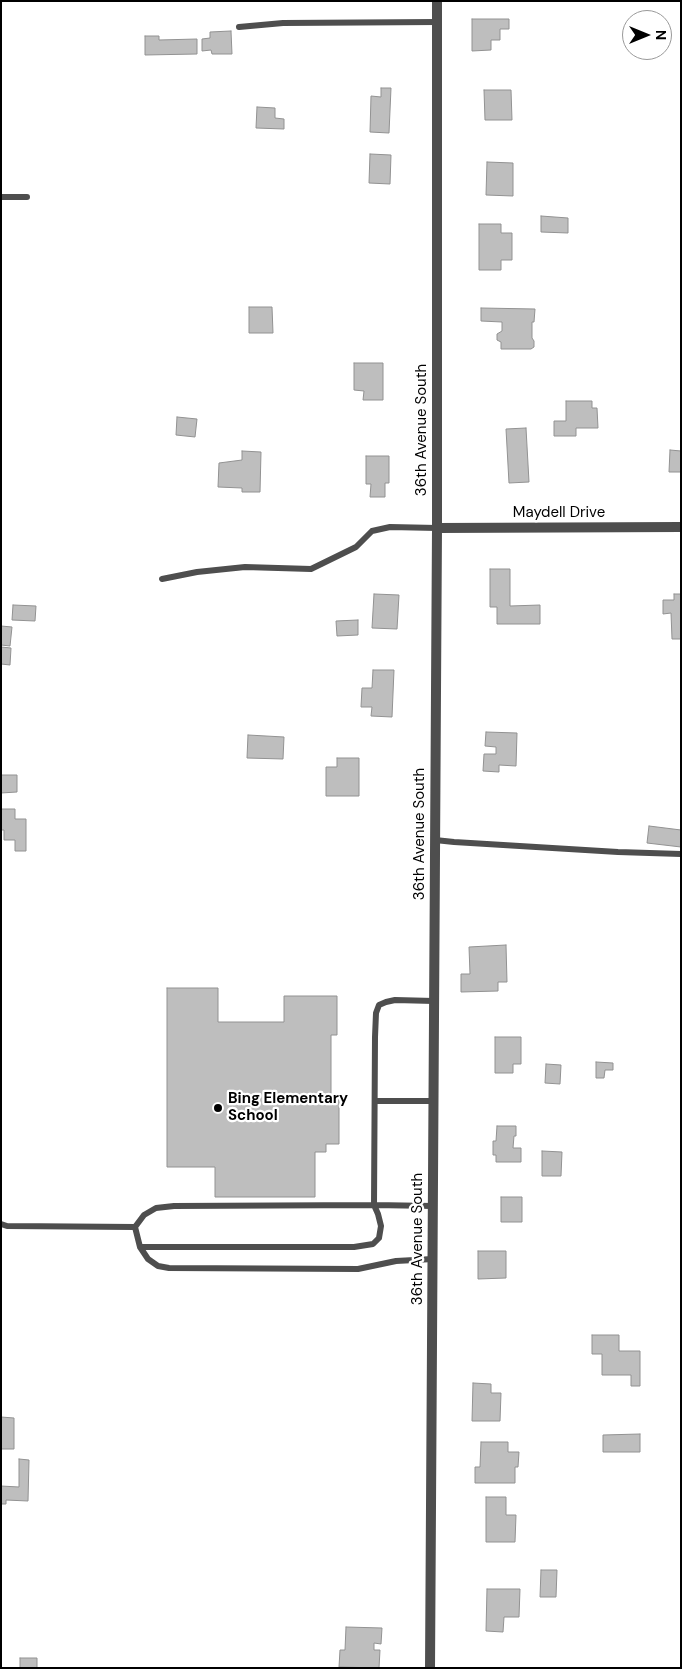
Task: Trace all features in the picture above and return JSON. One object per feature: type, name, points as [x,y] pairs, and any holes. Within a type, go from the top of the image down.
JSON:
[{"type":"street","name":"36th Avenue South","points":[[430,1668],[435,840],[436,1]]},
{"type":"street","name":"Maydell Drive","points":[[436,528],[681,527]]},
{"type":"lane","points":[[239,27],[291,23],[436,22]]},
{"type":"lane","points":[[1,198],[27,197]]},
{"type":"lane","points":[[162,579],[197,572],[245,568],[311,569],[356,547],[372,532],[390,527],[436,528]]},
{"type":"lane","points":[[435,840],[618,852],[681,854]]},
{"type":"lane","points":[[140,1247],[354,1247],[373,1244],[379,1238],[381,1226],[374,1205],[376,1013],[379,1005],[395,1000],[434,1001]]},
{"type":"lane","points":[[375,1101],[434,1101]]},
{"type":"lane","points":[[135,1227],[144,1215],[156,1208],[174,1206],[433,1206]]},
{"type":"lane","points":[[1,1224],[7,1226],[135,1227]]},
{"type":"lane","points":[[135,1227],[140,1247],[148,1259],[158,1266],[183,1268],[358,1269],[396,1261],[433,1259]]},
{"type":"building","points":[[472,19],[509,19],[509,29],[500,29],[500,40],[491,40],[491,50],[472,51]]},
{"type":"building","points":[[231,31],[232,54],[212,54],[211,50],[202,51],[202,39],[210,38],[210,32]]},
{"type":"building","points":[[145,36],[159,36],[159,40],[197,39],[197,54],[145,55]]},
{"type":"building","points":[[381,88],[391,88],[389,133],[370,132],[371,96],[381,97]]},
{"type":"building","points":[[484,90],[511,90],[512,120],[485,120]]},
{"type":"building","points":[[257,107],[275,108],[275,118],[284,119],[284,129],[256,128]]},
{"type":"building","points":[[370,154],[391,155],[390,184],[369,183]]},
{"type":"building","points":[[487,162],[513,163],[513,196],[486,195]]},
{"type":"building","points":[[541,216],[568,218],[568,233],[541,232]]},
{"type":"building","points":[[479,224],[501,224],[501,233],[512,233],[512,260],[501,260],[501,270],[479,270]]},
{"type":"building","points":[[249,307],[272,307],[273,333],[249,333]]},
{"type":"building","points":[[481,308],[535,309],[534,322],[532,322],[534,347],[531,349],[501,349],[501,342],[497,340],[497,334],[502,331],[502,322],[481,321]]},
{"type":"building","points":[[354,363],[383,363],[383,400],[363,400],[364,391],[354,390]]},
{"type":"building","points":[[566,401],[592,401],[592,408],[597,408],[598,428],[576,428],[576,436],[554,436],[554,421],[566,421]]},
{"type":"building","points":[[177,417],[197,419],[195,437],[176,435]]},
{"type":"building","points":[[526,428],[529,482],[509,483],[506,429]]},
{"type":"building","points":[[670,450],[681,451],[681,472],[669,472]]},
{"type":"building","points":[[242,451],[261,452],[260,492],[242,492],[242,488],[218,487],[219,463],[242,460]]},
{"type":"building","points":[[366,456],[389,456],[389,483],[385,483],[385,497],[370,497],[371,484],[366,484]]},
{"type":"building","points":[[490,569],[510,569],[510,606],[540,605],[540,624],[497,624],[497,607],[490,607]]},
{"type":"building","points":[[374,594],[399,595],[397,629],[372,628]]},
{"type":"building","points":[[674,594],[681,594],[681,639],[672,639],[671,613],[663,614],[663,600],[674,600]]},
{"type":"building","points":[[13,605],[36,606],[35,621],[12,620]]},
{"type":"building","points":[[358,620],[358,635],[337,636],[336,621]]},
{"type":"building","points":[[1,626],[12,627],[10,646],[1,645]]},
{"type":"building","points":[[1,647],[11,648],[10,665],[1,664]]},
{"type":"building","points":[[373,670],[394,670],[392,717],[371,716],[372,707],[361,707],[362,688],[372,688]]},
{"type":"building","points":[[486,732],[517,733],[516,766],[499,765],[499,772],[483,771],[484,754],[496,754],[496,747],[485,746]]},
{"type":"building","points":[[248,735],[284,737],[283,759],[247,758]]},
{"type":"building","points":[[337,758],[359,758],[359,796],[326,796],[326,767],[337,767]]},
{"type":"building","points":[[1,775],[17,775],[17,792],[1,793]]},
{"type":"building","points":[[1,809],[15,809],[15,819],[26,819],[26,851],[15,851],[15,840],[4,840],[4,830],[1,830]]},
{"type":"building","points":[[649,826],[681,830],[681,847],[647,843]]},
{"type":"building","points":[[506,945],[507,982],[498,982],[498,991],[461,992],[461,974],[470,974],[469,947]]},
{"type":"building","name":"Bing Elementary School","points":[[167,988],[218,988],[218,1022],[284,1022],[284,996],[337,996],[337,1035],[331,1035],[331,1098],[339,1098],[339,1144],[326,1144],[326,1152],[315,1152],[315,1197],[215,1197],[215,1167],[167,1167]]},
{"type":"building","points":[[495,1037],[521,1037],[521,1064],[513,1064],[513,1073],[495,1073]]},
{"type":"building","points":[[596,1062],[613,1063],[613,1070],[605,1070],[604,1078],[596,1078]]},
{"type":"building","points":[[546,1064],[561,1065],[560,1084],[545,1083]]},
{"type":"building","points":[[497,1126],[516,1126],[513,1148],[521,1148],[521,1162],[496,1162],[496,1155],[493,1155],[493,1141],[496,1141]]},
{"type":"building","points":[[542,1151],[562,1152],[561,1176],[542,1176]]},
{"type":"building","points":[[501,1197],[522,1197],[522,1222],[501,1222]]},
{"type":"building","points":[[478,1251],[506,1251],[506,1278],[478,1279]]},
{"type":"building","points":[[592,1335],[619,1335],[619,1351],[640,1351],[640,1386],[631,1386],[631,1375],[602,1375],[602,1354],[592,1354]]},
{"type":"building","points":[[473,1383],[491,1384],[491,1393],[501,1393],[500,1421],[472,1421]]},
{"type":"building","points":[[1,1417],[14,1418],[14,1449],[1,1449]]},
{"type":"building","points":[[640,1434],[640,1452],[603,1452],[603,1435]]},
{"type":"building","points":[[481,1442],[508,1442],[508,1452],[519,1452],[518,1467],[515,1467],[515,1483],[475,1483],[475,1467],[480,1467]]},
{"type":"building","points":[[19,1459],[29,1460],[28,1501],[6,1500],[6,1504],[1,1504],[1,1486],[19,1487]]},
{"type":"building","points":[[486,1497],[506,1497],[506,1515],[516,1515],[515,1542],[486,1542]]},
{"type":"building","points":[[541,1570],[557,1570],[556,1597],[540,1597]]},
{"type":"building","points":[[487,1589],[520,1589],[519,1617],[504,1617],[503,1632],[486,1631]]},
{"type":"building","points":[[346,1627],[382,1628],[381,1644],[374,1643],[374,1650],[380,1650],[379,1668],[339,1667],[340,1650],[345,1650]]},
{"type":"building","points":[[20,1658],[37,1658],[37,1668],[20,1668]]},
{"type":"place","name":"Bing Elementary School","points":[[218,1108]]}]
